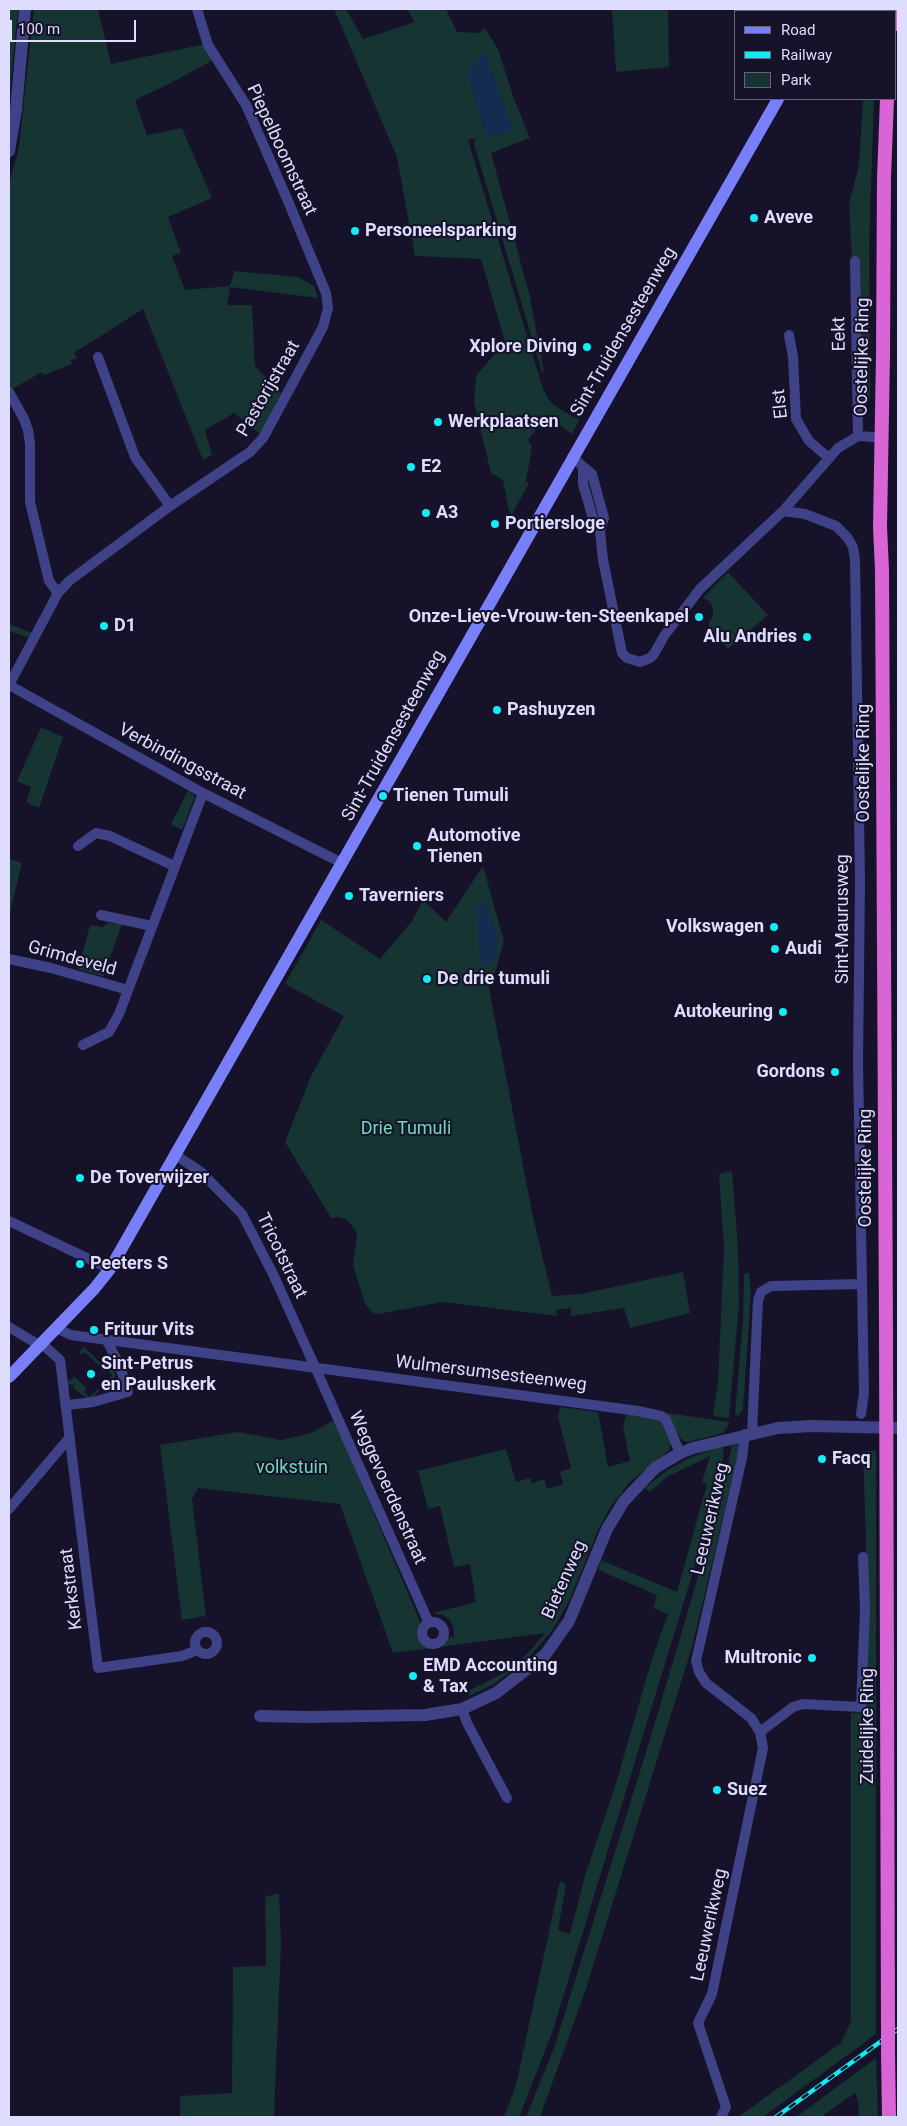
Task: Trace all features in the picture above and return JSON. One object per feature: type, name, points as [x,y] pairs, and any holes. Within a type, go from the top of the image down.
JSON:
[{"type":"highway","name":"Oostelijke Ring","points":[[887,100],[884,178],[880,527],[892,1427]]},
{"type":"highway","name":"Zuidelijke Ring","points":[[889,2117],[892,1427]]},
{"type":"main road","name":"Sint-Truidensesteenweg","points":[[9,1377],[110,1269],[777,100]]},
{"type":"street","points":[[9,151],[16,110],[24,9]]},
{"type":"street","name":"Piepelboomstraat","points":[[197,9],[208,45],[246,105],[326,293],[328,308]]},
{"type":"street","name":"Eekt","points":[[855,261],[858,436]]},
{"type":"street","name":"Pastorijstraat","points":[[9,685],[58,593],[81,572],[170,506],[250,452],[263,438],[323,327],[328,308]]},
{"type":"street","name":"Elst","points":[[790,335],[796,419],[809,441],[829,458]]},
{"type":"street","points":[[98,357],[135,457],[170,506]]},
{"type":"street","points":[[9,392],[28,430],[30,444],[30,502],[49,581],[58,593]]},
{"type":"street","points":[[572,457],[583,468],[583,484],[594,522],[600,530],[608,584],[622,653],[627,658],[640,662],[654,654],[664,636],[700,589],[783,511],[829,458],[844,444],[858,436],[873,437]]},
{"type":"street","name":"Sint-Maurusweg","points":[[783,511],[805,514],[836,526],[847,537],[853,547],[856,560],[860,881],[858,1063],[864,1393],[861,1414]]},
{"type":"street","name":"Verbindingsstraat","points":[[9,685],[203,793],[342,863]]},
{"type":"street","points":[[83,1045],[109,1032],[119,1014],[203,793]]},
{"type":"street","points":[[78,846],[96,833],[110,836],[174,866]]},
{"type":"street","points":[[101,915],[152,926]]},
{"type":"street","name":"Grimdeveld","points":[[9,959],[51,968],[128,990]]},
{"type":"street","name":"Tricotstraat","points":[[174,1154],[201,1172],[242,1214],[273,1274],[315,1367]]},
{"type":"street","points":[[9,1221],[110,1269]]},
{"type":"street","points":[[748,1434],[758,1300],[761,1292],[771,1286],[862,1284]]},
{"type":"street","name":"Kerkstraat","points":[[9,1327],[40,1344],[60,1360],[98,1668],[182,1656],[197,1650]]},
{"type":"street","name":"Wulmersumsesteenweg","points":[[56,1328],[71,1335],[652,1414],[661,1416],[666,1420],[680,1453]]},
{"type":"street","points":[[67,1405],[93,1402],[128,1392],[120,1366],[106,1339]]},
{"type":"street","name":"Weggevoerdenstraat","points":[[315,1367],[428,1623]]},
{"type":"street","points":[[680,1453],[748,1434],[795,1426],[892,1427]]},
{"type":"street","name":"Leeuwerikweg","points":[[721,2117],[726,2107],[698,2023],[712,1994],[763,1748],[760,1732],[751,1718],[706,1683],[699,1672],[696,1661],[748,1434]]},
{"type":"street","points":[[9,1509],[70,1437]]},
{"type":"street","name":"Bietenweg","points":[[260,1716],[425,1715],[462,1709],[496,1693],[545,1655],[569,1621],[606,1529],[624,1501],[655,1468],[680,1453]]},
{"type":"street","points":[[760,1732],[793,1707],[803,1704],[861,1707],[865,1608],[863,1557]]},
{"type":"street","points":[[462,1709],[467,1723],[507,1798]]},
{"type":"green space","points":[[9,9],[18,9],[9,101]]},
{"type":"green space","points":[[34,9],[98,9],[111,64],[205,44],[213,60],[135,100],[147,135],[182,128],[212,198],[168,217],[181,253],[172,256],[185,290],[230,286],[234,271],[299,277],[314,286],[318,298],[230,287],[227,305],[252,305],[255,366],[281,393],[260,434],[234,413],[205,430],[212,455],[203,460],[143,309],[74,353],[77,358],[71,360],[72,364],[44,375],[42,372],[12,389],[9,386],[9,185],[19,147]]},
{"type":"green space","points":[[334,9],[346,9],[363,39],[415,22],[407,9],[446,9],[457,32],[478,33],[485,28],[498,49],[514,99],[530,138],[491,153],[530,297],[544,372],[542,372],[474,144],[476,138],[468,140],[543,389],[555,406],[579,420],[572,434],[546,416],[528,440],[532,447],[526,481],[529,484],[512,514],[509,511],[503,480],[491,473],[474,402],[476,376],[505,342],[481,259],[415,256],[397,157]]},
{"type":"green space","points":[[612,9],[668,9],[669,67],[616,72]]},
{"type":"green space","points":[[863,100],[874,100],[869,247],[870,398],[867,405],[862,403],[849,204],[859,165]]},
{"type":"green space","points":[[728,572],[768,615],[728,649],[708,625],[713,616],[713,607],[709,601],[703,598]]},
{"type":"green space","points":[[9,624],[32,633],[30,638],[9,631]]},
{"type":"green space","points":[[41,727],[63,737],[39,808],[26,802],[31,787],[17,781]]},
{"type":"green space","points":[[188,791],[194,795],[194,799],[182,830],[171,824]]},
{"type":"green space","points":[[9,859],[22,863],[9,916]]},
{"type":"green space","name":"Drie Tumuli","points":[[483,866],[504,941],[494,976],[487,978],[533,1217],[552,1296],[581,1294],[683,1272],[690,1313],[630,1328],[624,1308],[571,1316],[571,1308],[556,1310],[557,1316],[443,1302],[378,1314],[373,1313],[365,1304],[353,1265],[357,1236],[355,1229],[346,1219],[331,1218],[285,1142],[311,1076],[344,1016],[285,984],[321,920],[380,959],[412,921],[423,900],[446,922]]},
{"type":"green space","points":[[108,923],[122,924],[103,977],[78,969],[90,925],[103,927]]},
{"type":"green space","points":[[732,1171],[738,1248],[739,1303],[729,1418],[713,1416],[718,1382],[724,1248],[719,1174]]},
{"type":"green space","points":[[749,1273],[751,1290],[743,1410],[738,1416],[735,1414],[743,1319],[744,1274]]},
{"type":"green space","points":[[84,1347],[105,1367],[111,1364],[116,1375],[114,1380],[109,1378],[112,1375],[107,1370],[105,1372],[85,1352],[81,1354],[79,1352]]},
{"type":"green space","points":[[74,1376],[87,1389],[84,1392],[89,1397],[98,1389],[99,1391],[88,1399],[73,1388],[74,1385],[66,1384],[67,1380],[71,1381]]},
{"type":"green space","name":"volkstuin","points":[[560,1407],[598,1412],[608,1467],[630,1461],[623,1426],[626,1414],[650,1417],[661,1422],[671,1443],[667,1452],[630,1482],[611,1506],[599,1528],[570,1599],[552,1631],[527,1659],[494,1684],[469,1696],[468,1691],[508,1671],[531,1650],[545,1633],[393,1653],[340,1504],[198,1488],[192,1499],[206,1616],[182,1620],[160,1445],[238,1432],[281,1440],[311,1433],[334,1420],[421,1624],[418,1637],[424,1644],[435,1647],[441,1645],[447,1638],[454,1637],[453,1626],[449,1619],[440,1613],[438,1615],[433,1613],[476,1602],[470,1564],[454,1567],[440,1506],[428,1509],[418,1471],[506,1449],[516,1482],[530,1478],[532,1483],[544,1479],[547,1489],[563,1484],[560,1472],[571,1468],[558,1417]]},
{"type":"green space","points":[[661,1412],[728,1422],[729,1425],[723,1433],[688,1442],[682,1440]]},
{"type":"green space","points":[[738,1443],[738,1455],[692,1647],[586,1989],[540,2117],[526,2117],[554,2048],[651,1736],[716,1516],[732,1446]]},
{"type":"green space","points":[[721,1446],[724,1452],[715,1500],[552,2033],[519,2117],[504,2117],[516,2085],[560,1881],[566,1885],[558,1930],[570,1934],[586,1872],[615,1787],[651,1662],[668,1614],[653,1608],[657,1595],[598,1570],[601,1560],[677,1592],[707,1484],[702,1482],[710,1456],[667,1477],[650,1492],[645,1488],[666,1471],[689,1458]]},
{"type":"green space","points":[[876,1450],[876,2034],[763,2117],[738,2117],[841,2043],[851,2021],[851,1713],[863,1712],[868,1605],[863,1452]]},
{"type":"green space","points":[[279,1893],[281,1943],[274,2117],[180,2117],[180,2096],[232,2093],[233,1967],[266,1966],[265,1897]]},
{"type":"green space","points":[[876,2058],[878,2117],[859,2117],[858,2100],[855,2093],[821,2117],[796,2117]]},
{"type":"water","points":[[485,52],[513,130],[486,138],[467,71]]},
{"type":"water","points":[[479,903],[486,905],[490,911],[498,946],[491,963],[486,966],[480,960],[477,916],[474,908]]},
{"type":"railway","points":[[776,2117],[898,2029]]},
{"type":"place","name":"Aveve","points":[[754,218]]},
{"type":"place","name":"Personeelsparking","points":[[355,231]]},
{"type":"place","name":"Xplore Diving","points":[[587,347]]},
{"type":"place","name":"Werkplaatsen","points":[[438,422]]},
{"type":"place","name":"E2","points":[[411,467]]},
{"type":"place","name":"A3","points":[[426,513]]},
{"type":"place","name":"Portiersloge","points":[[495,524]]},
{"type":"place","name":"Onze-Lieve-Vrouw-ten-Steenkapel","points":[[699,617]]},
{"type":"place","name":"D1","points":[[104,626]]},
{"type":"place","name":"Alu Andries","points":[[807,637]]},
{"type":"place","name":"Pashuyzen","points":[[497,710]]},
{"type":"place","name":"Tienen Tumuli","points":[[383,796]]},
{"type":"place","name":"Automotive Tienen","points":[[417,846]]},
{"type":"place","name":"Taverniers","points":[[349,896]]},
{"type":"place","name":"Volkswagen","points":[[774,927]]},
{"type":"place","name":"Audi","points":[[775,949]]},
{"type":"place","name":"De drie tumuli","points":[[427,979]]},
{"type":"place","name":"Autokeuring","points":[[783,1012]]},
{"type":"place","name":"Gordons","points":[[835,1072]]},
{"type":"place","name":"De Toverwijzer","points":[[80,1178]]},
{"type":"place","name":"Peeters S","points":[[80,1264]]},
{"type":"place","name":"Frituur Vits","points":[[94,1330]]},
{"type":"place","name":"Sint-Petrus en Pauluskerk","points":[[91,1374]]},
{"type":"place","name":"Facq","points":[[822,1459]]},
{"type":"place","name":"Multronic","points":[[812,1658]]},
{"type":"place","name":"EMD Accounting & Tax","points":[[413,1676]]},
{"type":"place","name":"Suez","points":[[717,1790]]}]
